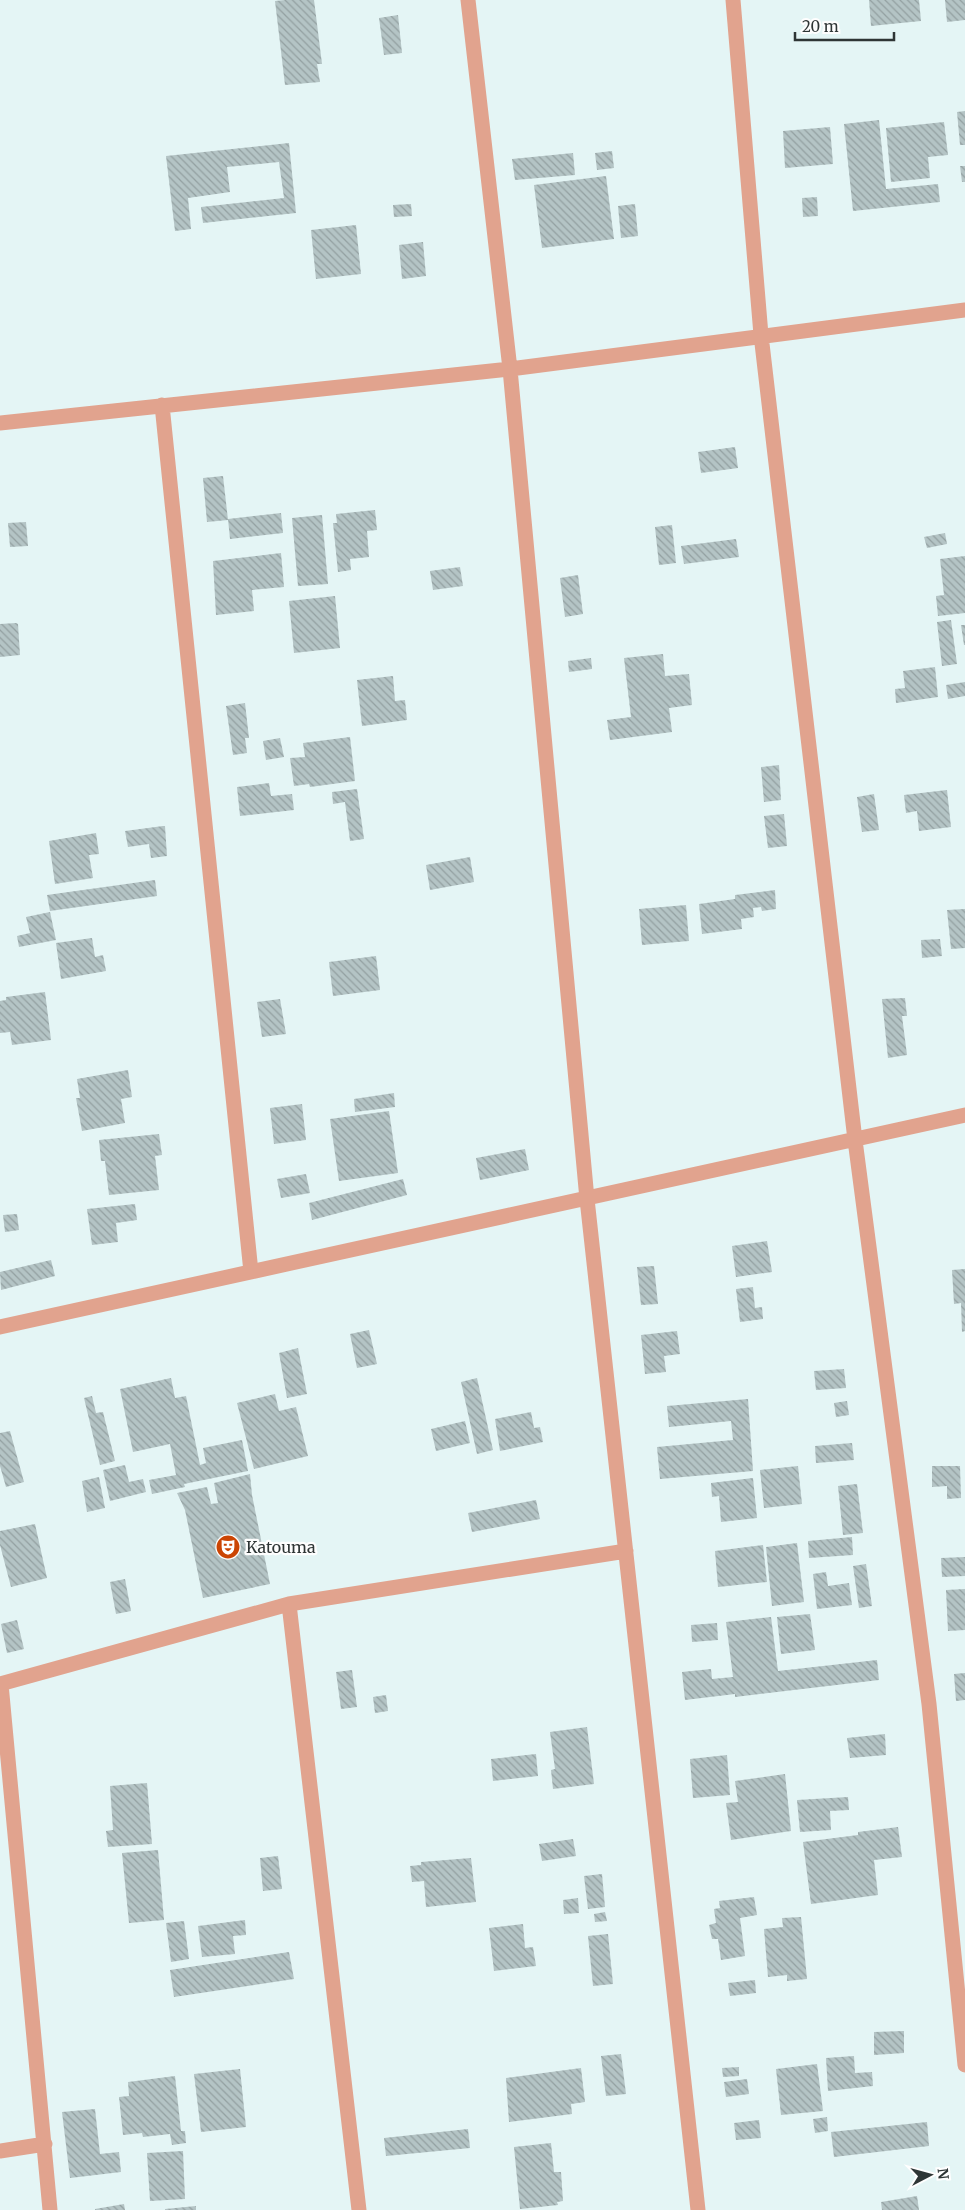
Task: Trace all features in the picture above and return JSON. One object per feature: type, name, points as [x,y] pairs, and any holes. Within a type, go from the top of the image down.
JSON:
[{"type":"street","points":[[468,0],[510,369],[587,1199],[698,2210]]},
{"type":"street","points":[[733,0],[761,335],[855,1140],[929,1704],[965,2065]]},
{"type":"street","points":[[0,423],[510,369],[965,310]]},
{"type":"street","points":[[162,405],[251,1272]]},
{"type":"street","points":[[0,1327],[965,1115]]},
{"type":"street","points":[[50,2210],[0,1684],[289,1604],[626,1551]]},
{"type":"street","points":[[289,1604],[359,2210]]},
{"type":"street","points":[[0,2151],[44,2144]]},
{"type":"building","points":[[314,0],[322,64],[317,64],[320,82],[285,85],[275,1]]},
{"type":"building","points":[[869,0],[919,0],[921,21],[871,26]]},
{"type":"building","points":[[945,0],[965,0],[965,20],[947,22]]},
{"type":"building","points":[[398,15],[402,53],[384,55],[379,18]]},
{"type":"building","points":[[965,111],[965,145],[960,145],[957,112]]},
{"type":"building","points":[[879,120],[886,189],[938,184],[940,202],[853,211],[844,124]]},
{"type":"building","points":[[944,122],[948,155],[928,157],[930,178],[891,182],[886,128]]},
{"type":"building","points":[[830,127],[833,164],[785,168],[783,131]]},
{"type":"building","points":[[289,143],[296,213],[203,223],[201,207],[284,198],[279,162],[227,167],[230,192],[188,198],[191,229],[175,231],[166,156]]},
{"type":"building","points":[[612,151],[614,168],[597,170],[595,153]]},
{"type":"building","points":[[573,153],[575,175],[515,180],[512,159]]},
{"type":"building","points":[[960,166],[965,166],[965,182],[962,182]]},
{"type":"building","points":[[606,176],[614,239],[542,248],[534,185]]},
{"type":"building","points":[[817,197],[818,216],[803,217],[802,198]]},
{"type":"building","points":[[411,204],[412,216],[394,217],[393,205]]},
{"type":"building","points":[[635,204],[638,236],[621,238],[618,206]]},
{"type":"building","points":[[356,225],[361,274],[316,279],[311,230]]},
{"type":"building","points":[[423,242],[426,276],[402,279],[399,245]]},
{"type":"building","points":[[735,447],[738,468],[701,473],[698,452]]},
{"type":"building","points":[[223,476],[228,520],[207,522],[203,478]]},
{"type":"building","points":[[375,510],[377,530],[367,531],[369,557],[350,559],[351,570],[338,572],[333,523],[337,523],[336,514]]},
{"type":"building","points":[[281,513],[283,533],[230,539],[228,519]]},
{"type":"building","points":[[322,515],[328,584],[298,586],[292,518]]},
{"type":"building","points":[[26,522],[28,546],[10,547],[8,523]]},
{"type":"building","points":[[672,525],[676,563],[659,565],[655,527]]},
{"type":"building","points":[[945,533],[947,544],[927,548],[924,537]]},
{"type":"building","points":[[736,539],[739,557],[684,564],[681,546]]},
{"type":"building","points":[[281,553],[284,587],[252,590],[254,611],[216,615],[213,561]]},
{"type":"building","points":[[965,556],[965,613],[938,616],[936,596],[944,595],[940,559]]},
{"type":"building","points":[[460,567],[463,586],[433,590],[430,571]]},
{"type":"building","points":[[578,575],[583,614],[565,617],[560,578]]},
{"type":"building","points":[[335,596],[340,648],[294,653],[289,601]]},
{"type":"building","points":[[951,620],[957,664],[942,666],[937,622]]},
{"type":"building","points":[[0,624],[18,624],[20,655],[0,657]]},
{"type":"building","points":[[961,625],[965,625],[965,645],[964,645]]},
{"type":"building","points":[[663,654],[665,676],[689,674],[692,705],[669,708],[672,732],[610,740],[607,720],[631,717],[624,658]]},
{"type":"building","points":[[591,658],[592,669],[569,672],[568,661]]},
{"type":"building","points":[[935,667],[938,697],[896,703],[895,689],[905,688],[903,671]]},
{"type":"building","points":[[393,676],[395,701],[405,700],[407,720],[362,726],[357,680]]},
{"type":"building","points":[[965,682],[965,696],[948,699],[946,685]]},
{"type":"building","points":[[245,703],[249,738],[245,738],[247,753],[233,755],[226,706]]},
{"type":"building","points":[[350,737],[355,781],[310,787],[309,784],[294,786],[290,758],[305,757],[303,743]]},
{"type":"building","points":[[280,738],[284,757],[266,760],[263,741]]},
{"type":"building","points":[[779,765],[781,800],[764,802],[761,767]]},
{"type":"building","points":[[269,783],[271,796],[292,794],[294,810],[240,816],[237,787]]},
{"type":"building","points":[[357,789],[364,839],[350,841],[345,802],[333,804],[332,792]]},
{"type":"building","points":[[947,790],[951,827],[919,831],[917,811],[906,813],[904,795]]},
{"type":"building","points":[[874,794],[879,830],[862,832],[857,797]]},
{"type":"building","points":[[784,814],[787,846],[768,848],[764,816]]},
{"type":"building","points":[[165,826],[167,856],[151,858],[149,844],[128,847],[125,831]]},
{"type":"building","points":[[96,833],[99,854],[89,855],[93,878],[55,884],[49,841]]},
{"type":"building","points":[[470,857],[474,882],[430,890],[426,865]]},
{"type":"building","points":[[155,880],[157,896],[50,911],[47,895]]},
{"type":"building","points":[[775,890],[776,909],[762,911],[761,907],[753,908],[754,917],[741,919],[742,929],[702,934],[699,904],[735,899],[735,895]]},
{"type":"building","points":[[686,905],[689,941],[642,945],[639,909]]},
{"type":"building","points":[[965,909],[965,948],[951,949],[947,910]]},
{"type":"building","points":[[50,912],[56,940],[19,947],[17,936],[30,933],[26,917]]},
{"type":"building","points":[[92,938],[95,957],[103,955],[106,971],[61,979],[56,943]]},
{"type":"building","points":[[940,939],[942,956],[922,958],[921,940]]},
{"type":"building","points":[[376,956],[380,990],[333,996],[329,962]]},
{"type":"building","points":[[45,992],[51,1040],[12,1045],[10,1032],[0,1033],[0,1001],[6,1000],[6,997]]},
{"type":"building","points":[[905,998],[907,1016],[902,1016],[907,1055],[888,1058],[882,999]]},
{"type":"building","points":[[280,999],[286,1034],[262,1037],[257,1002]]},
{"type":"building","points":[[128,1070],[132,1097],[121,1099],[125,1123],[82,1131],[76,1098],[80,1098],[77,1079]]},
{"type":"building","points":[[394,1093],[395,1107],[355,1112],[354,1099]]},
{"type":"building","points":[[302,1104],[306,1140],[274,1144],[270,1108]]},
{"type":"building","points":[[389,1111],[398,1173],[339,1181],[330,1119]]},
{"type":"building","points":[[159,1134],[162,1155],[155,1156],[159,1190],[109,1195],[105,1161],[101,1161],[99,1140]]},
{"type":"building","points":[[525,1149],[529,1170],[480,1180],[476,1158]]},
{"type":"building","points":[[306,1174],[310,1193],[281,1198],[277,1179]]},
{"type":"building","points":[[403,1179],[407,1195],[312,1220],[309,1203]]},
{"type":"building","points":[[135,1204],[137,1220],[116,1223],[118,1242],[92,1245],[87,1209]]},
{"type":"building","points":[[17,1214],[19,1230],[5,1232],[3,1215]]},
{"type":"building","points":[[767,1241],[772,1272],[736,1277],[732,1246]]},
{"type":"building","points":[[51,1260],[55,1276],[1,1290],[0,1272]]},
{"type":"building","points":[[654,1266],[658,1304],[641,1305],[637,1267]]},
{"type":"building","points":[[965,1269],[965,1331],[962,1332],[961,1303],[954,1304],[952,1270]]},
{"type":"building","points":[[753,1287],[755,1308],[762,1307],[763,1319],[740,1322],[736,1289]]},
{"type":"building","points":[[369,1330],[377,1364],[357,1368],[350,1334]]},
{"type":"building","points":[[677,1331],[680,1354],[664,1356],[666,1372],[645,1374],[641,1335]]},
{"type":"building","points":[[298,1348],[307,1394],[287,1398],[279,1353]]},
{"type":"building","points":[[844,1369],[846,1388],[816,1390],[814,1371]]},
{"type":"building","points":[[171,1378],[175,1398],[186,1396],[200,1465],[206,1463],[203,1448],[242,1440],[248,1471],[184,1484],[185,1487],[152,1494],[149,1480],[176,1475],[170,1444],[133,1452],[120,1389]]},
{"type":"building","points":[[477,1378],[493,1450],[477,1454],[461,1382]]},
{"type":"building","points":[[275,1394],[279,1411],[296,1407],[308,1456],[254,1469],[237,1403]]},
{"type":"building","points":[[92,1396],[96,1413],[103,1412],[115,1461],[100,1465],[84,1398]]},
{"type":"building","points":[[748,1399],[753,1471],[660,1479],[657,1447],[733,1440],[731,1421],[669,1427],[667,1406]]},
{"type":"building","points":[[847,1401],[849,1415],[836,1417],[834,1403]]},
{"type":"building","points":[[531,1412],[534,1428],[540,1427],[543,1442],[500,1451],[495,1419]]},
{"type":"building","points":[[465,1421],[470,1443],[436,1451],[431,1429]]},
{"type":"building","points":[[10,1431],[24,1482],[6,1487],[0,1466],[0,1433]]},
{"type":"building","points":[[852,1443],[854,1460],[816,1463],[815,1446]]},
{"type":"building","points":[[125,1465],[129,1482],[143,1479],[146,1492],[110,1501],[103,1470]]},
{"type":"building","points":[[798,1466],[802,1504],[764,1508],[760,1470]]},
{"type":"building","points":[[932,1466],[960,1466],[961,1498],[947,1499],[947,1486],[932,1487]]},
{"type":"building","name":"Katouma","points":[[250,1474],[252,1495],[270,1584],[203,1598],[185,1510],[177,1493],[207,1487],[211,1504],[218,1503],[214,1483]]},
{"type":"building","points":[[99,1477],[105,1508],[87,1512],[82,1481]]},
{"type":"building","points":[[753,1478],[757,1518],[721,1522],[719,1496],[712,1497],[711,1483]]},
{"type":"building","points":[[857,1484],[863,1533],[843,1535],[838,1486]]},
{"type":"building","points":[[536,1500],[540,1519],[472,1532],[468,1513]]},
{"type":"building","points":[[35,1524],[47,1578],[11,1587],[0,1545],[0,1531]]},
{"type":"building","points":[[852,1537],[853,1555],[809,1558],[808,1541]]},
{"type":"building","points":[[797,1543],[804,1602],[772,1606],[766,1547]]},
{"type":"building","points":[[763,1545],[767,1582],[718,1587],[715,1551]]},
{"type":"building","points":[[965,1557],[965,1576],[942,1577],[941,1558]]},
{"type":"building","points":[[866,1564],[872,1606],[859,1608],[853,1566]]},
{"type":"building","points":[[826,1572],[828,1586],[849,1583],[852,1605],[817,1609],[813,1574]]},
{"type":"building","points":[[125,1579],[131,1611],[116,1614],[110,1582]]},
{"type":"building","points":[[965,1589],[965,1630],[948,1631],[946,1590]]},
{"type":"building","points":[[810,1614],[815,1650],[781,1654],[777,1617]]},
{"type":"building","points":[[771,1617],[778,1671],[877,1660],[879,1680],[735,1697],[735,1694],[685,1700],[682,1672],[711,1669],[712,1679],[733,1677],[726,1622]]},
{"type":"building","points":[[17,1620],[24,1649],[7,1653],[1,1624]]},
{"type":"building","points":[[717,1623],[718,1640],[692,1642],[691,1625]]},
{"type":"building","points":[[352,1670],[357,1707],[341,1709],[336,1672]]},
{"type":"building","points":[[965,1673],[965,1700],[956,1701],[954,1674]]},
{"type":"building","points":[[386,1695],[388,1711],[375,1713],[373,1697]]},
{"type":"building","points":[[587,1727],[594,1784],[553,1789],[551,1770],[555,1769],[550,1732]]},
{"type":"building","points":[[885,1734],[886,1755],[850,1758],[847,1738]]},
{"type":"building","points":[[536,1754],[538,1776],[493,1781],[491,1759]]},
{"type":"building","points":[[727,1755],[730,1795],[693,1798],[690,1759]]},
{"type":"building","points":[[785,1774],[791,1831],[731,1840],[726,1803],[738,1802],[735,1781]]},
{"type":"building","points":[[147,1783],[152,1844],[108,1847],[106,1831],[113,1830],[110,1786]]},
{"type":"building","points":[[848,1797],[849,1810],[830,1811],[831,1830],[800,1832],[797,1800]]},
{"type":"building","points":[[898,1827],[902,1857],[874,1860],[878,1895],[811,1904],[803,1842],[858,1835],[858,1832]]},
{"type":"building","points":[[573,1839],[576,1856],[542,1861],[539,1844]]},
{"type":"building","points":[[158,1850],[164,1920],[129,1923],[122,1853]]},
{"type":"building","points":[[278,1856],[282,1889],[263,1891],[260,1858]]},
{"type":"building","points":[[471,1858],[476,1902],[426,1907],[424,1881],[412,1882],[410,1866],[421,1865],[421,1862]]},
{"type":"building","points":[[602,1874],[605,1907],[588,1909],[584,1876]]},
{"type":"building","points":[[754,1897],[757,1915],[740,1918],[745,1956],[721,1960],[718,1939],[712,1939],[709,1925],[716,1923],[714,1909],[720,1908],[719,1901]]},
{"type":"building","points":[[578,1898],[579,1913],[564,1914],[563,1900]]},
{"type":"building","points":[[605,1912],[607,1921],[595,1922],[594,1914]]},
{"type":"building","points":[[801,1917],[807,1979],[787,1981],[787,1975],[768,1977],[764,1929],[783,1927],[782,1918]]},
{"type":"building","points":[[245,1920],[246,1935],[233,1936],[235,1954],[202,1957],[198,1926]]},
{"type":"building","points":[[184,1921],[189,1959],[171,1962],[166,1923]]},
{"type":"building","points":[[523,1924],[525,1948],[533,1947],[536,1966],[494,1971],[489,1928]]},
{"type":"building","points":[[608,1934],[613,1984],[593,1986],[588,1936]]},
{"type":"building","points":[[289,1952],[294,1979],[174,1997],[170,1970]]},
{"type":"building","points":[[755,1980],[756,1993],[730,1996],[728,1983]]},
{"type":"building","points":[[904,2031],[904,2053],[874,2055],[874,2032]]},
{"type":"building","points":[[621,2054],[626,2094],[606,2096],[601,2056]]},
{"type":"building","points":[[854,2056],[855,2073],[872,2072],[873,2086],[828,2091],[826,2058]]},
{"type":"building","points":[[817,2064],[823,2111],[781,2115],[776,2069]]},
{"type":"building","points":[[739,2067],[739,2076],[723,2077],[722,2068]]},
{"type":"building","points":[[581,2068],[585,2102],[571,2104],[572,2114],[509,2122],[506,2078]]},
{"type":"building","points":[[240,2069],[246,2127],[201,2132],[194,2074]]},
{"type":"building","points":[[175,2076],[181,2131],[185,2131],[186,2143],[172,2145],[170,2134],[143,2137],[142,2133],[123,2135],[119,2097],[129,2096],[128,2082]]},
{"type":"building","points":[[747,2079],[749,2094],[726,2097],[724,2082]]},
{"type":"building","points":[[95,2109],[100,2154],[119,2152],[121,2172],[70,2178],[62,2112]]},
{"type":"building","points":[[827,2117],[828,2131],[815,2133],[813,2119]]},
{"type":"building","points":[[759,2120],[761,2138],[736,2140],[734,2123]]},
{"type":"building","points":[[927,2122],[929,2146],[834,2157],[831,2132]]},
{"type":"building","points":[[468,2129],[470,2148],[386,2156],[384,2138]]},
{"type":"building","points":[[551,2143],[554,2172],[561,2172],[563,2201],[557,2202],[558,2205],[520,2209],[514,2147]]},
{"type":"building","points":[[183,2151],[185,2199],[150,2201],[147,2153]]},
{"type":"building","points":[[917,2196],[919,2210],[882,2210],[881,2202]]},
{"type":"building","points":[[124,2204],[125,2210],[95,2210],[95,2209]]},
{"type":"building","points":[[196,2206],[196,2210],[165,2210],[165,2209]]},
{"type":"place","name":"Katouma","points":[[228,1547]]}]
